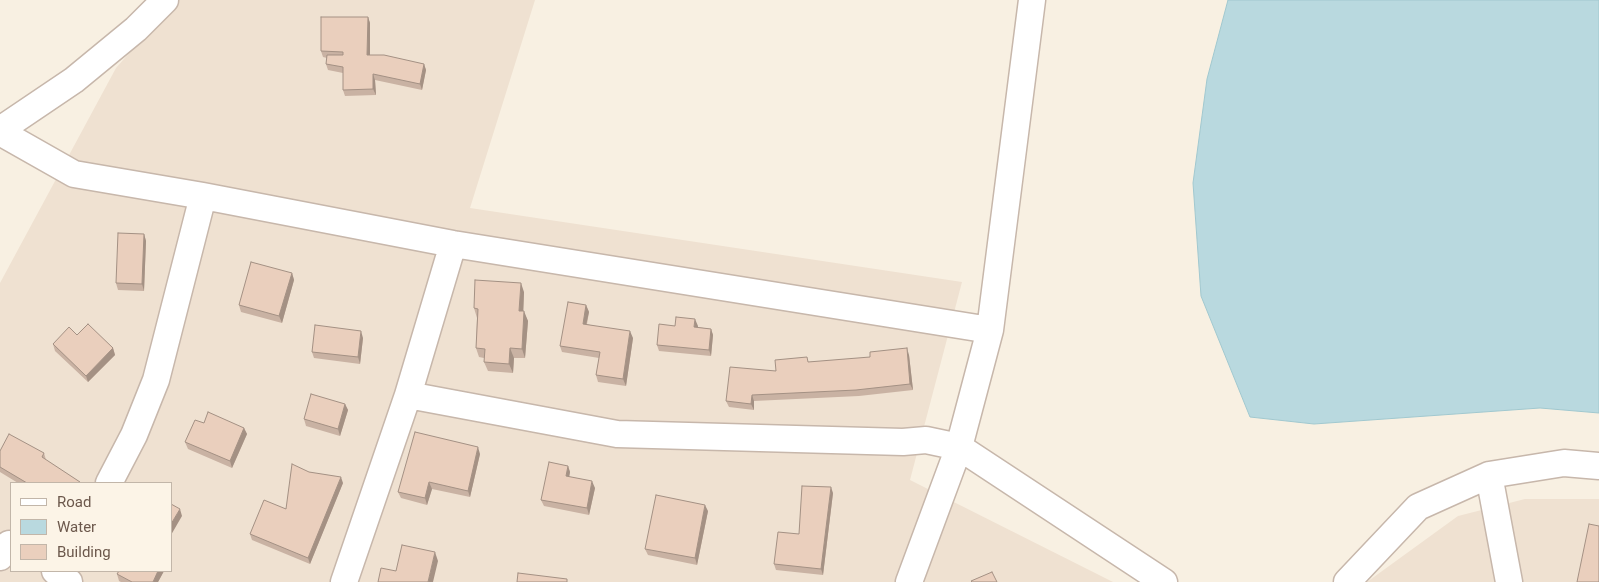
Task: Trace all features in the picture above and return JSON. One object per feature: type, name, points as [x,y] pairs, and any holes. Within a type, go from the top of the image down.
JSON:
[{"type":"street","points":[[165,0],[136,29],[74,80],[0,131],[74,174],[203,196],[453,244],[990,330]]},
{"type":"street","points":[[909,582],[958,447],[990,330],[1032,0]]},
{"type":"street","points":[[110,482],[134,435],[156,380],[203,196]]},
{"type":"street","points":[[344,582],[408,395],[453,244]]},
{"type":"street","points":[[408,395],[617,434],[902,442],[926,440],[958,447],[1164,582]]},
{"type":"street","points":[[1347,582],[1418,507],[1490,475],[1564,463],[1599,466]]},
{"type":"street","points":[[1490,475],[1509,582]]},
{"type":"street","points":[[56,572],[69,582]]},
{"type":"shaded area","points":[[176,0],[535,0],[470,208],[962,282],[910,480],[1113,582],[0,582],[0,283],[116,68]]},
{"type":"shaded area","points":[[1525,499],[1599,499],[1599,582],[1367,582],[1458,516]]},
{"type":"water","points":[[1228,0],[1599,0],[1599,413],[1540,408],[1314,424],[1250,417],[1201,296],[1193,183],[1207,79]]},
{"type":"building","points":[[321,17],[368,17],[367,55],[384,55],[424,64],[420,84],[373,74],[373,89],[343,90],[343,67],[326,64],[327,55],[343,55],[343,52],[321,51]]},
{"type":"building","points":[[118,233],[144,234],[142,284],[116,283]]},
{"type":"building","points":[[251,262],[292,273],[279,316],[239,305]]},
{"type":"building","points":[[475,280],[521,283],[519,311],[524,311],[522,349],[510,348],[509,364],[484,362],[485,349],[476,348],[478,309],[474,308]]},
{"type":"building","points":[[568,302],[586,305],[583,324],[630,331],[623,379],[596,375],[600,352],[560,346]]},
{"type":"building","points":[[676,317],[695,319],[694,327],[711,329],[709,350],[657,345],[659,324],[675,326]]},
{"type":"building","points":[[88,324],[113,348],[86,376],[53,344],[69,327],[77,335]]},
{"type":"building","points":[[315,325],[361,331],[358,357],[312,352]]},
{"type":"building","points":[[907,348],[910,384],[856,390],[752,395],[751,404],[726,401],[730,367],[776,371],[775,360],[807,357],[808,362],[870,357],[870,352]]},
{"type":"building","points":[[311,394],[345,404],[338,429],[304,419]]},
{"type":"building","points":[[208,412],[244,428],[230,461],[185,442],[195,420],[204,423]]},
{"type":"building","points":[[415,432],[478,447],[468,491],[429,482],[425,498],[398,492]]},
{"type":"building","points":[[9,434],[44,453],[42,457],[80,482],[25,482],[0,467],[0,451]]},
{"type":"building","points":[[549,462],[568,466],[566,476],[592,481],[587,508],[541,500]]},
{"type":"building","points":[[292,464],[309,472],[341,477],[308,558],[250,534],[264,500],[286,509]]},
{"type":"building","points":[[802,486],[831,487],[821,569],[774,564],[778,532],[799,534]]},
{"type":"building","points":[[656,495],[705,505],[695,558],[645,549]]},
{"type":"building","points":[[172,505],[180,509],[172,522]]},
{"type":"building","points":[[1589,524],[1599,526],[1599,582],[1577,582]]},
{"type":"building","points":[[402,545],[435,552],[428,582],[378,582],[381,568],[396,571]]},
{"type":"building","points":[[118,572],[158,572],[153,582],[132,582],[117,574]]},
{"type":"building","points":[[992,572],[997,582],[971,581]]},
{"type":"building","points":[[518,573],[567,579],[567,582],[517,582]]}]
